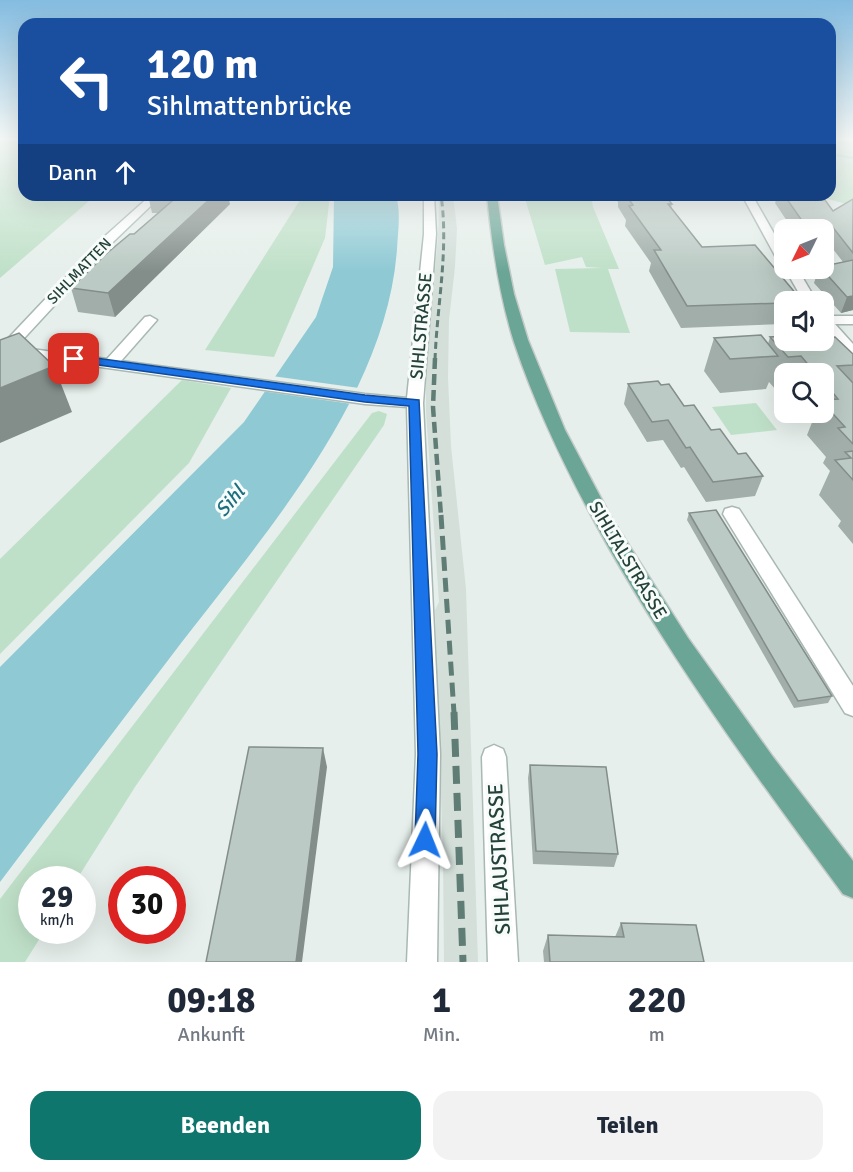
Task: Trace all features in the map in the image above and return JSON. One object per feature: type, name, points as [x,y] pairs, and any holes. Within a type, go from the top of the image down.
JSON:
[{"type":"main road","name":"SIHLTALSTRASSE","points":[[493,201],[499,259],[514,323],[537,388],[564,448],[610,533],[673,635],[768,772],[853,884]]},
{"type":"street","name":"SIHLMATTEN","points":[[2,352],[108,240],[150,201]]},
{"type":"street","name":"SIHLSTRASSE","points":[[422,962],[428,754],[415,403],[430,234],[429,201]]},
{"type":"street","points":[[750,201],[774,243]]},
{"type":"street","points":[[111,364],[150,320]]},
{"type":"street","points":[[834,320],[853,320]]},
{"type":"street","points":[[834,331],[853,353]]},
{"type":"street","name":"SIHLMATTEN","points":[[2,352],[415,403]]},
{"type":"street","points":[[732,514],[853,706]]},
{"type":"street","name":"SIHLAUSTRASSE","points":[[494,757],[503,962]]},
{"type":"shaded area","points":[[438,201],[453,201],[457,229],[449,320],[448,377],[451,446],[466,589],[478,962],[444,962],[435,610],[439,602],[426,412],[426,371]]},
{"type":"green space","points":[[0,183],[18,183],[18,201],[89,201],[0,278]]},
{"type":"green space","points":[[836,183],[853,183],[853,206],[835,201]]},
{"type":"green space","points":[[299,201],[329,201],[325,238],[274,357],[205,350]]},
{"type":"green space","points":[[526,201],[592,201],[619,269],[608,269],[630,333],[570,332],[555,269],[602,268],[586,267],[582,257],[545,265]]},
{"type":"green space","points":[[182,380],[231,388],[189,463],[0,654],[0,559]]},
{"type":"green space","points":[[756,403],[777,430],[731,435],[712,407]]},
{"type":"green space","points":[[379,411],[387,414],[384,425],[135,787],[85,866],[25,866],[372,413]]},
{"type":"green space","points":[[18,875],[18,944],[36,944],[25,962],[0,962],[0,899]]},
{"type":"water","name":"Sihl","points":[[334,201],[398,201],[397,249],[388,305],[370,360],[344,413],[313,465],[279,515],[0,882],[0,667],[244,422],[316,317],[333,267]]},
{"type":"pier","points":[[272,376],[359,388],[352,404],[261,391]]},
{"type":"building","points":[[853,199],[853,253],[834,229],[834,219],[801,219],[788,201],[826,201],[833,211]]},
{"type":"building","points":[[172,201],[208,201],[108,293],[71,288],[106,254],[130,234],[134,234]]},
{"type":"building","points":[[630,201],[669,201],[672,204],[668,204],[702,247],[755,245],[774,268],[774,279],[784,279],[794,291],[774,291],[774,303],[687,306],[654,250],[661,250],[629,206],[633,205]]},
{"type":"building","points":[[853,260],[853,296],[847,297],[831,279],[834,279],[834,264]]},
{"type":"building","points":[[19,333],[54,366],[0,388],[0,340]]},
{"type":"building","points":[[761,335],[778,356],[730,359],[714,338]]},
{"type":"building","points":[[835,337],[853,354],[853,365],[837,366],[853,383],[853,444],[838,428],[845,427],[834,415],[834,399],[838,399],[834,394],[834,363],[807,363],[801,356],[788,357],[783,351],[834,351]]},
{"type":"building","points":[[658,381],[661,385],[669,384],[684,406],[694,405],[711,430],[720,429],[738,454],[746,453],[763,476],[713,482],[690,447],[686,448],[668,420],[652,422],[628,384]]},
{"type":"building","points":[[853,451],[853,480],[835,460],[851,458],[845,452]]},
{"type":"building","points":[[716,510],[832,696],[798,701],[689,513]]},
{"type":"building","points":[[249,747],[323,748],[296,962],[206,962]]},
{"type":"building","points":[[530,765],[606,767],[618,854],[536,851]]},
{"type":"building","points":[[621,923],[696,925],[704,962],[550,962],[548,935],[624,937]]},
{"type":"railway","points":[[435,360],[444,237],[442,201]]},
{"type":"railway","points":[[435,358],[433,407],[441,516]]},
{"type":"railway","points":[[441,515],[454,713]]},
{"type":"railway","points":[[454,712],[463,962]]},
{"type":"route","points":[[74,359],[365,399],[415,403],[428,754],[425,840]]}]
